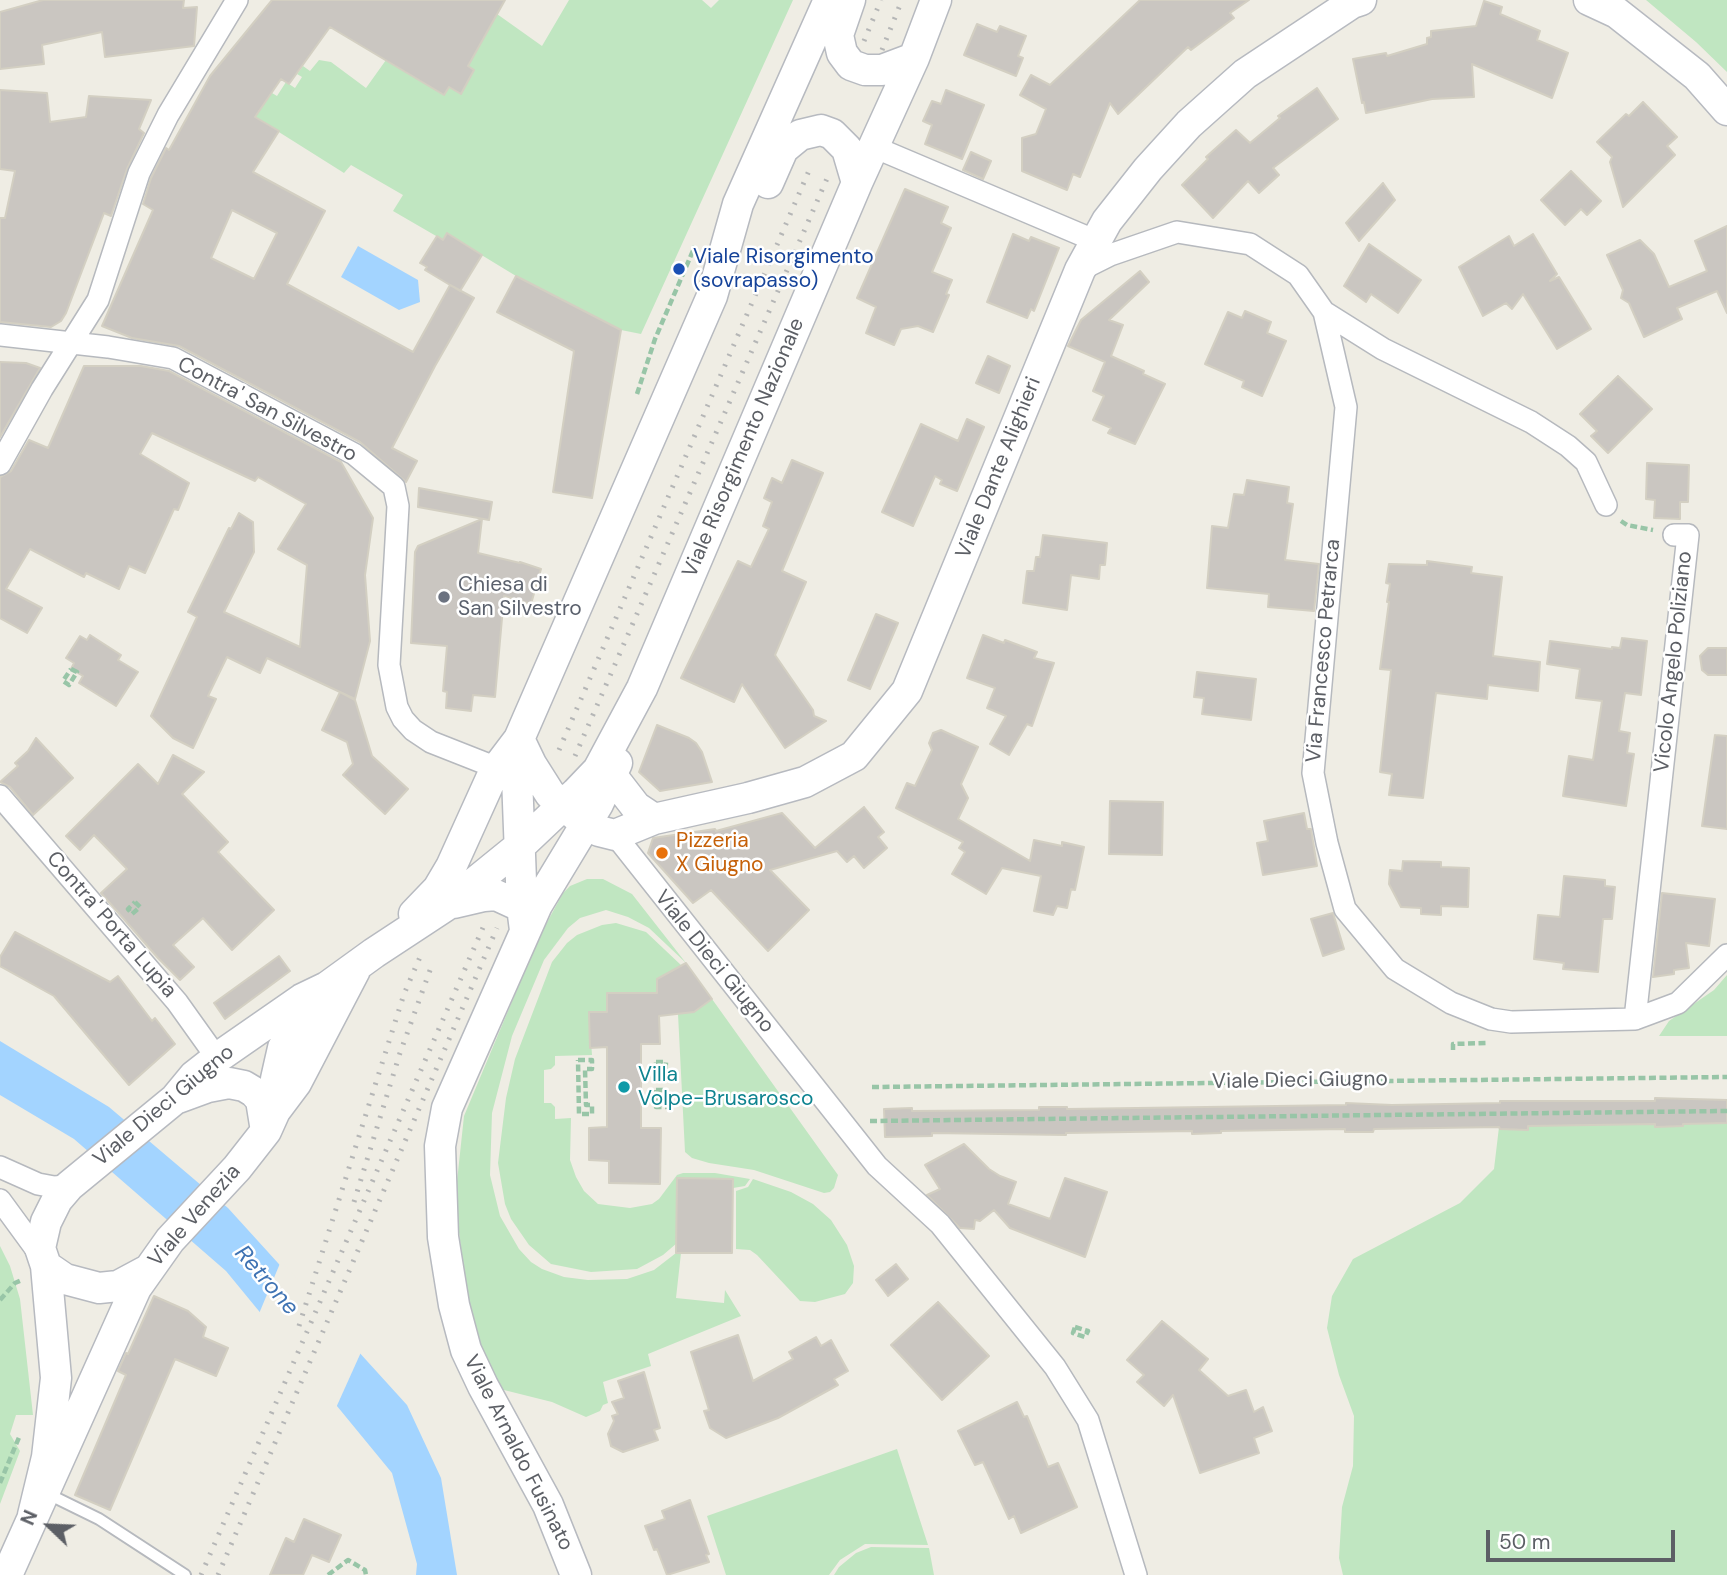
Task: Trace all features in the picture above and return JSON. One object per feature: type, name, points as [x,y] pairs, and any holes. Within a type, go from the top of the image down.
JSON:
[{"type":"main road","points":[[712,296],[738,204],[829,0]]},
{"type":"main road","points":[[850,0],[838,35],[842,53],[851,65],[865,70],[882,70],[914,58]]},
{"type":"main road","name":"Viale Risorgimento Nazionale","points":[[520,845],[598,769],[642,688],[914,58],[936,0]]},
{"type":"main road","name":"Viale Dante Alighieri","points":[[615,835],[654,819],[748,798],[804,782],[854,756],[907,691],[1080,270],[1107,221],[1147,169],[1189,124],[1245,74],[1352,3],[1361,0]]},
{"type":"main road","points":[[1588,0],[1627,20],[1697,76],[1727,110]]},
{"type":"main road","points":[[520,845],[517,776],[519,739],[712,296],[757,210],[783,149],[800,135],[821,130],[832,134],[847,149],[858,183]]},
{"type":"main road","points":[[586,824],[612,776],[642,688]]},
{"type":"main road","points":[[519,739],[550,794],[586,824],[615,835]]},
{"type":"main road","name":"Viale Dieci Giugno","points":[[365,959],[438,889],[497,768],[519,739]]},
{"type":"main road","points":[[612,776],[636,807],[654,819]]},
{"type":"main road","name":"Viale Arnaldo Fusinato","points":[[576,1575],[548,1505],[466,1350],[454,1305],[443,1237],[440,1146],[447,1108],[524,918],[537,905],[586,824]]},
{"type":"main road","name":"Viale Dieci Giugno","points":[[32,1268],[46,1222],[57,1200],[77,1179],[151,1121],[175,1099],[194,1076],[302,999],[327,987],[447,905],[520,845]]},
{"type":"main road","name":"Viale Arnaldo Fusinato","points":[[520,845],[524,918]]},
{"type":"main road","points":[[447,905],[474,897],[496,895],[524,918]]},
{"type":"main road","name":"Viale Venezia","points":[[7,1575],[127,1304],[146,1271],[170,1240],[237,1168],[270,1121],[296,1083],[365,959]]},
{"type":"main road","name":"Viale Dieci Giugno","points":[[270,1121],[283,1048],[296,1024],[327,987]]},
{"type":"main road","points":[[175,1099],[208,1087],[229,1083],[244,1086],[261,1100],[270,1121]]},
{"type":"main road","points":[[32,1268],[99,1287],[118,1286],[146,1271]]},
{"type":"main road","name":"Viale Venezia","points":[[32,1268],[56,1378],[47,1457],[38,1503]]},
{"type":"street","points":[[0,464],[98,300],[139,173],[168,115],[237,0]]},
{"type":"street","points":[[874,147],[1096,241]]},
{"type":"street","name":"Via Francesco Petrarca","points":[[1080,270],[1110,255],[1177,232],[1250,244],[1298,275],[1324,312],[1346,407],[1313,773],[1327,842],[1345,909],[1395,968],[1451,1003],[1491,1019],[1511,1022],[1635,1019],[1678,1003],[1727,955]]},
{"type":"street","points":[[1324,312],[1383,349],[1531,422],[1568,446],[1586,462],[1606,505]]},
{"type":"street","name":"Contra' San Silvestro","points":[[0,335],[108,347],[173,358],[354,454],[394,486],[398,506],[389,665],[397,706],[403,719],[413,730],[432,742],[497,768]]},
{"type":"street","name":"Vicolo Angelo Poliziano","points":[[1635,1019],[1688,535],[1674,535]]},
{"type":"street","name":"Contra' Porta Lupia","points":[[0,796],[177,1002],[217,1058]]},
{"type":"street","name":"Viale Dieci Giugno","points":[[615,835],[642,873],[877,1166],[940,1224],[1055,1367],[1088,1420],[1136,1575]]},
{"type":"street","points":[[0,1167],[38,1184],[54,1187],[77,1179]]},
{"type":"street","points":[[0,1200],[32,1268]]},
{"type":"lane","points":[[38,1503],[99,1519],[185,1575]]},
{"type":"path","name":"Vicolo Angelo Poliziano","points":[[1606,505],[1614,516],[1627,526],[1674,535]]},
{"type":"path","points":[[578,1060],[592,1060],[592,1069],[585,1069],[586,1105],[592,1105],[592,1114],[579,1114],[578,1060]]},
{"type":"path","name":"Viale Dieci Giugno","points":[[872,1087],[1727,1077]]},
{"type":"path","points":[[873,1122],[1727,1111]]},
{"type":"path","points":[[25,1291],[32,1268]]},
{"type":"path","points":[[0,1300],[32,1268]]},
{"type":"path","points":[[0,1483],[25,1424]]},
{"type":"path","points":[[328,1575],[348,1560],[365,1570],[366,1575]]},
{"type":"green space","points":[[569,0],[702,0],[711,8],[719,0],[793,0],[641,334],[621,330],[516,276],[447,234],[443,240],[393,211],[403,195],[351,165],[344,173],[255,117],[272,93],[277,96],[286,82],[295,88],[302,77],[297,74],[303,66],[310,71],[319,60],[331,62],[366,88],[386,60],[444,95],[449,87],[461,93],[474,70],[468,66],[497,14],[542,46]]},
{"type":"green space","points":[[1646,0],[1727,0],[1727,72],[1696,42]]},
{"type":"green space","points":[[587,879],[603,879],[632,894],[686,963],[649,928],[606,910],[580,918],[568,928],[544,960],[512,1036],[492,1113],[490,1175],[500,1216],[519,1249],[531,1262],[564,1277],[588,1280],[627,1279],[654,1270],[676,1253],[681,1253],[676,1298],[724,1303],[725,1290],[741,1316],[648,1354],[651,1366],[603,1382],[608,1403],[603,1405],[600,1411],[586,1417],[552,1402],[496,1388],[473,1345],[455,1200],[464,1116],[539,937],[563,893],[570,886]]},
{"type":"green space","points":[[616,923],[646,932],[682,966],[657,979],[657,993],[607,993],[607,1012],[589,1012],[592,1055],[555,1056],[555,1065],[544,1070],[544,1103],[551,1103],[555,1107],[555,1119],[571,1118],[570,1160],[576,1177],[584,1191],[598,1204],[630,1208],[652,1204],[677,1175],[683,1173],[715,1173],[750,1179],[745,1186],[733,1188],[733,1179],[677,1178],[677,1243],[663,1255],[637,1269],[591,1272],[551,1264],[529,1245],[511,1219],[505,1204],[498,1163],[506,1098],[515,1059],[552,962],[577,935],[602,925]]},
{"type":"green space","points":[[1727,975],[1727,1036],[1659,1036],[1669,1021],[1714,990]]},
{"type":"green space","points":[[712,999],[838,1175],[830,1192],[824,1193],[754,1170],[709,1163],[692,1158],[685,1152],[678,1014],[694,1012]]},
{"type":"green space","points":[[1727,1123],[1727,1575],[1343,1575],[1339,1558],[1342,1507],[1353,1466],[1354,1416],[1339,1375],[1327,1328],[1332,1296],[1353,1259],[1460,1203],[1494,1169],[1499,1127],[1527,1130],[1528,1126],[1655,1124],[1656,1127]]},
{"type":"green space","points":[[753,1179],[791,1192],[813,1204],[831,1220],[847,1245],[854,1266],[853,1283],[845,1294],[815,1302],[800,1301],[757,1255],[750,1250],[736,1249],[736,1191],[748,1187]]},
{"type":"green space","points":[[0,1246],[10,1266],[20,1299],[33,1415],[16,1415],[10,1434],[20,1451],[0,1504]]},
{"type":"green space","points":[[897,1449],[928,1545],[865,1544],[840,1560],[829,1575],[726,1575],[707,1516]]},
{"type":"green space","points":[[871,1547],[929,1548],[934,1575],[834,1575],[839,1567],[856,1553]]},
{"type":"water","points":[[358,246],[418,280],[420,302],[399,310],[341,277]]},
{"type":"water","name":"Retrone","points":[[0,1041],[109,1107],[228,1208],[407,1405],[441,1478],[457,1575],[416,1575],[417,1564],[392,1473],[226,1271],[74,1139],[0,1095]]},
{"type":"pier","points":[[281,1261],[362,1350],[335,1410],[258,1316]]},
{"type":"building","points":[[43,0],[184,0],[183,8],[197,7],[194,46],[105,57],[102,32],[42,45],[44,64],[0,69],[0,12]]},
{"type":"building","points":[[272,0],[505,0],[468,66],[474,70],[461,94],[449,87],[444,95],[330,27],[289,84],[281,79],[255,117],[279,131],[253,172],[325,211],[287,284],[413,352],[450,285],[474,298],[392,448],[417,461],[406,482],[360,442],[179,346],[132,338],[102,326],[153,210],[143,204],[151,178],[210,76]],"holes":[[[232,210],[277,233],[254,279],[211,258]]]},
{"type":"building","points":[[1140,0],[1249,0],[1230,13],[1234,18],[1191,50],[1188,47],[1118,114],[1110,103],[1080,177],[1073,174],[1067,190],[1022,171],[1022,138],[1036,134],[1046,109],[1020,95],[1031,75],[1050,85]]},
{"type":"building","points":[[1484,1],[1502,7],[1500,14],[1540,31],[1537,40],[1568,53],[1552,98],[1472,64],[1474,97],[1432,99],[1366,113],[1353,59],[1386,53],[1387,56],[1427,44],[1431,31],[1476,26]]},
{"type":"building","points":[[977,24],[997,32],[1000,26],[1026,36],[1018,56],[1023,58],[1016,76],[964,55]]},
{"type":"building","points":[[1317,88],[1338,119],[1273,168],[1279,175],[1259,193],[1248,181],[1213,218],[1182,185],[1208,159],[1206,157],[1236,130],[1250,143],[1280,118],[1278,116]]},
{"type":"building","points":[[0,90],[47,93],[50,122],[86,117],[89,96],[151,100],[139,129],[144,133],[127,169],[111,216],[104,213],[66,313],[61,321],[51,327],[0,322],[0,218],[5,218],[15,171],[0,169]]},
{"type":"building","points":[[946,90],[984,105],[962,159],[925,144],[932,125],[923,121],[932,101],[941,104]]},
{"type":"building","points":[[1643,102],[1677,137],[1667,146],[1675,155],[1623,207],[1610,162],[1612,157],[1597,142]]},
{"type":"building","points":[[971,152],[991,161],[983,179],[963,170]]},
{"type":"building","points":[[1571,171],[1601,201],[1587,215],[1581,209],[1565,225],[1541,200]]},
{"type":"building","points":[[1383,183],[1395,200],[1359,241],[1346,223]]},
{"type":"building","points":[[905,189],[948,207],[941,223],[951,228],[932,272],[952,280],[946,294],[949,295],[933,332],[918,326],[901,329],[894,345],[866,333],[876,307],[857,298]]},
{"type":"building","points":[[1727,226],[1727,313],[1717,291],[1677,308],[1682,319],[1644,337],[1629,303],[1621,298],[1623,290],[1607,255],[1640,240],[1654,254],[1669,287],[1707,271],[1695,241]]},
{"type":"building","points":[[447,233],[482,255],[460,291],[425,270],[427,267],[420,263],[437,236],[443,240]]},
{"type":"building","points":[[1013,234],[1029,241],[1031,237],[1059,248],[1034,311],[1031,309],[1027,318],[987,302]]},
{"type":"building","points":[[1533,234],[1557,274],[1550,281],[1559,277],[1591,329],[1557,349],[1523,294],[1512,309],[1506,303],[1483,316],[1459,267],[1509,236],[1514,246]]},
{"type":"building","points":[[1369,244],[1421,280],[1398,313],[1371,294],[1366,302],[1344,286]]},
{"type":"building","points":[[1140,271],[1149,282],[1109,320],[1123,325],[1111,356],[1165,384],[1135,444],[1108,433],[1111,428],[1093,420],[1104,396],[1093,391],[1105,362],[1068,346],[1081,320]]},
{"type":"building","points":[[516,276],[621,330],[592,498],[553,492],[574,351],[497,312]]},
{"type":"building","points":[[1245,311],[1271,322],[1267,333],[1286,341],[1262,396],[1242,387],[1244,381],[1205,364],[1228,312],[1242,318]]},
{"type":"building","points":[[988,356],[1010,366],[999,393],[976,383]]},
{"type":"building","points":[[0,362],[26,363],[40,368],[0,437]]},
{"type":"building","points":[[84,366],[141,366],[169,371],[341,462],[373,518],[365,575],[370,641],[355,699],[267,658],[260,673],[227,657],[208,696],[216,699],[193,748],[173,738],[151,716],[197,617],[188,612],[239,513],[253,522],[254,552],[224,612],[300,647],[307,565],[278,549],[306,504],[258,477],[255,481],[152,433],[140,454],[189,483],[145,573],[129,566],[119,589],[86,573],[84,577],[30,549],[6,589],[42,608],[27,633],[0,618],[0,477],[11,471],[29,440],[48,448]]},
{"type":"building","points":[[1618,376],[1652,409],[1608,453],[1591,436],[1597,431],[1580,414]]},
{"type":"building","points":[[967,419],[984,427],[957,491],[940,484],[942,480],[935,476],[913,526],[882,512],[921,424],[958,441]]},
{"type":"building","points":[[792,460],[823,473],[782,571],[806,582],[775,655],[813,710],[814,716],[826,721],[785,748],[742,684],[734,702],[681,678],[738,561],[751,567],[769,529],[763,526],[772,502],[764,498],[772,478],[782,483]]},
{"type":"building","points":[[1647,463],[1689,465],[1688,502],[1680,502],[1680,519],[1654,518],[1655,500],[1646,499]]},
{"type":"building","points":[[1247,480],[1289,487],[1287,503],[1293,504],[1285,560],[1319,564],[1314,611],[1268,607],[1269,594],[1207,588],[1212,526],[1228,528],[1234,494],[1244,495]]},
{"type":"building","points":[[419,488],[492,502],[489,520],[418,507]]},
{"type":"building","points":[[482,519],[478,553],[541,569],[531,604],[504,596],[495,697],[473,695],[471,711],[446,708],[447,692],[443,691],[447,646],[411,643],[415,552],[418,546]]},
{"type":"building","points":[[1043,535],[1107,543],[1105,565],[1100,565],[1099,579],[1071,575],[1067,610],[1023,603],[1027,571],[1034,571],[1036,557],[1040,557]]},
{"type":"building","points":[[1427,561],[1472,567],[1471,573],[1502,577],[1493,656],[1540,662],[1538,691],[1488,685],[1487,699],[1436,693],[1423,798],[1389,795],[1392,774],[1380,772],[1391,670],[1380,669],[1389,602],[1390,584],[1386,583],[1389,564],[1427,565]]},
{"type":"building","points":[[876,614],[898,623],[870,689],[848,680]]},
{"type":"building","points":[[90,635],[121,655],[118,660],[138,672],[116,706],[79,683],[83,676],[71,669],[74,663],[66,658],[80,636],[87,640]]},
{"type":"building","points":[[983,635],[1037,652],[1034,658],[1054,663],[1032,726],[1027,724],[1009,755],[990,744],[1006,716],[987,708],[995,688],[967,678]]},
{"type":"building","points":[[1622,638],[1647,641],[1641,695],[1625,693],[1619,731],[1630,733],[1627,753],[1634,754],[1626,806],[1563,796],[1569,756],[1593,760],[1602,701],[1576,698],[1580,669],[1547,664],[1550,641],[1612,649],[1620,648]]},
{"type":"building","points":[[1708,648],[1727,648],[1727,675],[1708,675],[1702,670],[1700,656]]},
{"type":"building","points":[[1197,672],[1256,679],[1251,720],[1202,714],[1204,698],[1194,697]]},
{"type":"building","points":[[340,692],[355,700],[372,756],[408,789],[385,814],[343,775],[353,764],[347,742],[322,730]]},
{"type":"building","points":[[657,725],[696,743],[702,752],[712,782],[660,791],[639,772]]},
{"type":"building","points":[[941,730],[978,747],[961,784],[968,798],[958,819],[1030,861],[1034,840],[1084,847],[1075,890],[1071,889],[1067,908],[1057,906],[1053,915],[1034,911],[1041,876],[1002,868],[986,894],[952,874],[965,852],[959,848],[963,842],[896,808],[907,783],[915,786],[932,750],[929,743],[933,733]]},
{"type":"building","points":[[1715,735],[1727,736],[1727,829],[1702,826]]},
{"type":"building","points":[[36,738],[73,778],[33,815],[10,787],[0,782],[18,766],[15,763],[28,751]]},
{"type":"building","points":[[173,755],[204,772],[182,794],[228,842],[218,852],[274,910],[232,950],[203,918],[173,945],[194,967],[180,980],[101,893],[127,869],[94,835],[80,850],[66,836],[138,764],[158,784]]},
{"type":"building","points":[[1110,801],[1163,802],[1162,855],[1109,854]]},
{"type":"building","points":[[864,807],[884,832],[878,837],[887,848],[864,868],[854,856],[847,862],[837,851],[770,870],[809,910],[768,951],[711,890],[693,903],[648,853],[653,838],[716,831],[782,813],[815,848]]},
{"type":"building","points":[[1304,813],[1307,829],[1311,829],[1317,866],[1263,875],[1257,843],[1268,841],[1264,821]]},
{"type":"building","points":[[1403,861],[1441,862],[1441,867],[1469,868],[1468,907],[1441,906],[1441,915],[1421,914],[1421,908],[1401,907],[1389,884],[1390,870],[1402,871]]},
{"type":"building","points":[[1564,876],[1605,880],[1605,886],[1615,887],[1612,919],[1603,919],[1598,972],[1563,969],[1564,963],[1534,959],[1538,915],[1560,917]]},
{"type":"building","points":[[1662,893],[1715,899],[1709,946],[1686,943],[1689,968],[1674,970],[1674,974],[1653,977]]},
{"type":"building","points":[[1333,913],[1344,949],[1323,956],[1311,919]]},
{"type":"building","points":[[15,932],[110,982],[118,976],[152,1021],[155,1018],[175,1044],[129,1085],[54,996],[0,966],[0,957]]},
{"type":"building","points":[[279,956],[290,971],[225,1019],[214,1003]]},
{"type":"building","points":[[686,963],[712,999],[694,1012],[659,1016],[660,1044],[641,1044],[641,1128],[661,1128],[660,1184],[609,1183],[609,1161],[589,1160],[589,1128],[607,1127],[607,1047],[590,1048],[589,1012],[607,1012],[607,993],[657,993],[657,979]]},
{"type":"building","points":[[1655,1098],[1727,1100],[1727,1123],[1655,1127],[1655,1124],[1528,1126],[1528,1130],[1499,1127],[1374,1129],[1373,1132],[1345,1132],[1345,1129],[1221,1131],[1192,1134],[1192,1131],[1066,1135],[932,1133],[932,1136],[885,1137],[884,1109],[1039,1110],[1039,1107],[1067,1109],[1346,1103],[1392,1105],[1500,1101],[1655,1101]]},
{"type":"building","points":[[964,1144],[989,1169],[1016,1182],[1008,1204],[1050,1219],[1065,1178],[1107,1192],[1085,1257],[1010,1228],[994,1210],[980,1221],[975,1220],[974,1229],[960,1228],[927,1195],[940,1189],[925,1165]]},
{"type":"building","points":[[677,1178],[733,1179],[732,1253],[676,1253]]},
{"type":"building","points":[[896,1264],[908,1279],[888,1296],[876,1280]]},
{"type":"building","points":[[154,1296],[188,1311],[206,1327],[203,1337],[228,1348],[216,1376],[175,1359],[110,1510],[75,1495],[126,1375],[118,1371]]},
{"type":"building","points":[[938,1302],[989,1356],[942,1400],[891,1345]]},
{"type":"building","points":[[1162,1321],[1208,1359],[1199,1370],[1228,1396],[1246,1390],[1254,1412],[1263,1407],[1272,1431],[1254,1438],[1259,1453],[1200,1473],[1173,1395],[1164,1406],[1137,1382],[1144,1375],[1127,1360]]},
{"type":"building","points":[[738,1335],[753,1381],[793,1359],[789,1352],[816,1337],[821,1346],[831,1340],[848,1371],[834,1379],[838,1385],[778,1418],[726,1438],[710,1428],[704,1411],[709,1410],[691,1352]]},
{"type":"building","points":[[644,1372],[660,1428],[654,1430],[658,1440],[623,1452],[611,1446],[608,1434],[614,1421],[612,1416],[618,1414],[612,1402],[624,1398],[618,1381]]},
{"type":"building","points":[[1017,1402],[1024,1417],[1027,1416],[1048,1467],[1058,1463],[1077,1507],[1021,1533],[1014,1516],[1009,1519],[983,1462],[975,1465],[958,1431]]},
{"type":"building","points":[[690,1500],[709,1554],[706,1555],[709,1562],[667,1575],[645,1526],[665,1519],[662,1511]]},
{"type":"building","points":[[304,1519],[341,1535],[329,1562],[312,1555],[303,1575],[270,1575],[286,1538],[294,1542]]},
{"type":"railway","points":[[864,41],[881,0]]},
{"type":"railway","points":[[882,50],[902,0]]},
{"type":"railway","points":[[559,750],[811,166]]},
{"type":"railway","points":[[575,756],[829,174]]},
{"type":"railway","points":[[201,1575],[485,923]]},
{"type":"railway","points":[[218,1575],[497,928]]},
{"type":"railway","points":[[299,1326],[404,994],[420,957]]},
{"type":"railway","points":[[354,1202],[400,1053],[433,962]]},
{"type":"place","name":"Viale Risorgimento (sovrapasso)","points":[[679,269]]},
{"type":"place","name":"Chiesa di San Silvestro","points":[[444,597]]},
{"type":"place","name":"Pizzeria X Giugno","points":[[662,853]]},
{"type":"place","name":"Villa Volpe-Brusarosco","points":[[624,1087]]}]
